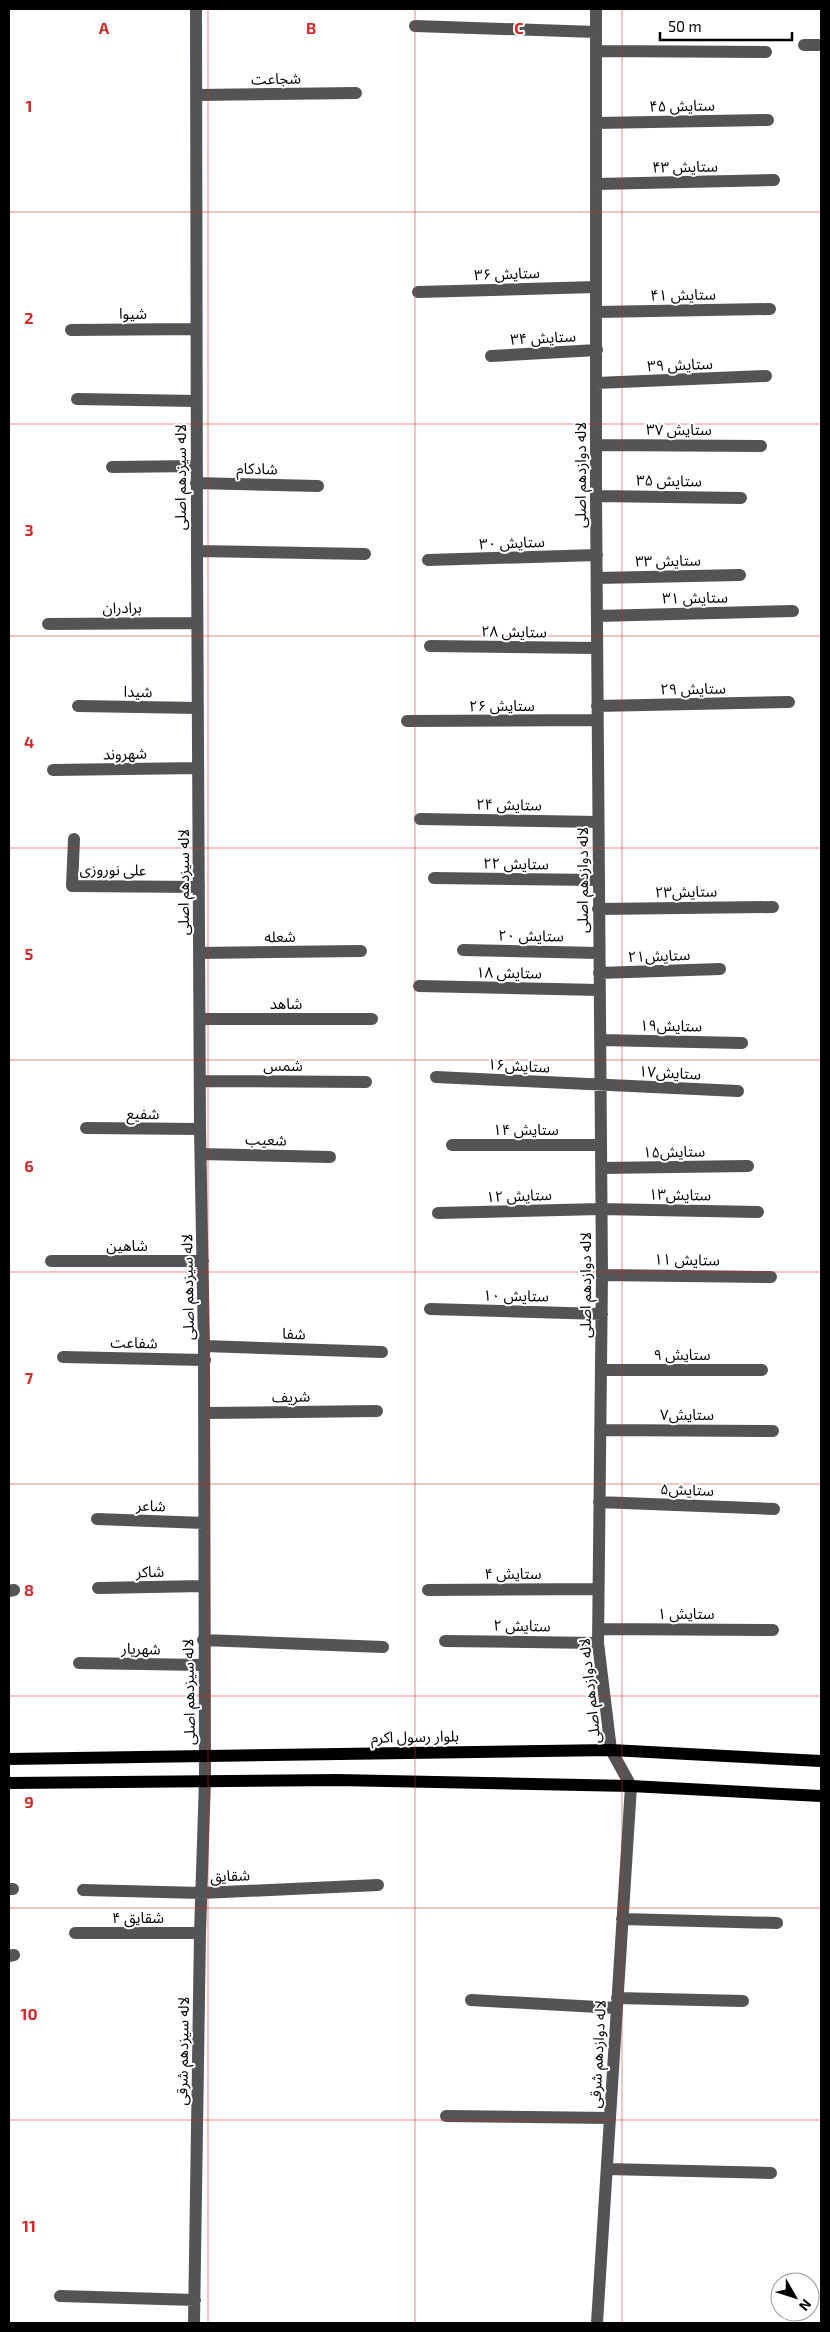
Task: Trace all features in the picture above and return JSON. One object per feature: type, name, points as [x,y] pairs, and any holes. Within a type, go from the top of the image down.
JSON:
[{"type":"main road","name":"بلوار رسول اکرم","points":[[9,1759],[612,1750],[821,1761]]},
{"type":"main road","points":[[9,1784],[205,1780],[337,1780],[631,1786],[821,1796]]},
{"type":"street","name":"لاله سیزدهم اصلی","points":[[196,9],[196,483],[200,1129],[204,1346],[203,1665],[205,1780]]},
{"type":"street","name":"لاله دوازدهم اصلی","points":[[596,9],[597,720],[602,1274],[598,1643],[612,1750]]},
{"type":"street","points":[[415,26],[596,32]]},
{"type":"street","points":[[804,45],[821,45]]},
{"type":"street","points":[[596,51],[766,52]]},
{"type":"street","name":"شجاعت","points":[[196,95],[356,93]]},
{"type":"street","name":"ستایش ۴۵","points":[[596,123],[768,120]]},
{"type":"street","name":"ستایش ۴۳","points":[[596,184],[774,180]]},
{"type":"street","name":"ستایش ۳۶","points":[[418,292],[596,287]]},
{"type":"street","name":"ستایش ۴۱","points":[[596,312],[770,309]]},
{"type":"street","name":"شیوا","points":[[71,330],[196,329]]},
{"type":"street","name":"ستایش ۳۴","points":[[492,356],[596,350]]},
{"type":"street","name":"ستایش ۳۹","points":[[596,383],[766,376]]},
{"type":"street","points":[[77,400],[196,401]]},
{"type":"street","name":"ستایش ۳۷","points":[[596,445],[760,446]]},
{"type":"street","points":[[112,467],[197,466]]},
{"type":"street","name":"شادکام","points":[[196,483],[318,486]]},
{"type":"street","name":"ستایش ۳۵","points":[[596,496],[741,498]]},
{"type":"street","points":[[197,551],[365,554]]},
{"type":"street","name":"ستایش ۳۰","points":[[428,560],[597,555]]},
{"type":"street","name":"ستایش ۳۳","points":[[597,578],[740,575]]},
{"type":"street","name":"ستایش ۳۱","points":[[597,616],[794,611]]},
{"type":"street","name":"برادران","points":[[48,624],[197,623]]},
{"type":"street","name":"ستایش ۲۸","points":[[430,646],[597,648]]},
{"type":"street","name":"ستایش ۲۹","points":[[597,706],[789,702]]},
{"type":"street","name":"شیدا","points":[[78,706],[198,708]]},
{"type":"street","name":"ستایش ۲۶","points":[[406,721],[597,720]]},
{"type":"street","name":"شهروند","points":[[53,770],[198,768]]},
{"type":"street","name":"ستایش ۲۴","points":[[420,819],[598,822]]},
{"type":"street","name":"علی نوروزی","points":[[74,839],[72,886],[199,887]]},
{"type":"street","name":"ستایش ۲۲","points":[[434,878],[598,880]]},
{"type":"street","name":"ستایش۲۳","points":[[598,909],[773,907]]},
{"type":"street","name":"ستایش ۲۰","points":[[463,950],[599,953]]},
{"type":"street","name":"شعله","points":[[199,953],[361,951]]},
{"type":"street","name":"ستایش۲۱","points":[[599,973],[720,969]]},
{"type":"street","name":"ستایش ۱۸","points":[[418,986],[599,990]]},
{"type":"street","name":"شاهد","points":[[200,1019],[372,1019]]},
{"type":"street","name":"ستایش۱۹","points":[[600,1040],[742,1043]]},
{"type":"street","name":"ستایش۱۶","points":[[436,1077],[600,1085]]},
{"type":"street","name":"شمس","points":[[200,1081],[366,1082]]},
{"type":"street","name":"ستایش۱۷","points":[[600,1085],[738,1091]]},
{"type":"street","name":"شفیع","points":[[86,1128],[200,1129]]},
{"type":"street","name":"ستایش ۱۴","points":[[452,1145],[601,1145]]},
{"type":"street","name":"شعیب","points":[[201,1154],[330,1157]]},
{"type":"street","name":"ستایش۱۵","points":[[601,1168],[748,1166]]},
{"type":"street","name":"ستایش۱۳","points":[[601,1209],[758,1212]]},
{"type":"street","name":"ستایش ۱۲","points":[[438,1213],[601,1209]]},
{"type":"street","name":"شاهین","points":[[51,1261],[203,1261]]},
{"type":"street","name":"ستایش ۱۱","points":[[602,1274],[771,1277]]},
{"type":"street","name":"ستایش ۱۰","points":[[430,1309],[602,1314]]},
{"type":"street","name":"شفا","points":[[204,1346],[382,1352]]},
{"type":"street","name":"شفاعت","points":[[63,1357],[204,1360]]},
{"type":"street","name":"ستایش ۹","points":[[601,1370],[762,1370]]},
{"type":"street","name":"شریف","points":[[204,1413],[377,1411]]},
{"type":"street","name":"ستایش۷","points":[[600,1430],[773,1431]]},
{"type":"street","name":"ستایش۵","points":[[599,1502],[774,1509]]},
{"type":"street","name":"شاعر","points":[[97,1519],[204,1523]]},
{"type":"street","name":"شاکر","points":[[98,1588],[204,1586]]},
{"type":"street","name":"ستایش ۴","points":[[428,1590],[598,1589]]},
{"type":"street","name":"ستایش ۱","points":[[598,1630],[773,1630]]},
{"type":"street","points":[[203,1640],[383,1647]]},
{"type":"street","name":"ستایش ۲","points":[[445,1641],[598,1643]]},
{"type":"street","name":"شهریار","points":[[78,1663],[203,1665]]},
{"type":"street","points":[[612,1750],[631,1786]]},
{"type":"street","name":"لاله سیزدهم شرقی","points":[[194,2323],[200,1933],[205,1780]]},
{"type":"street","name":"لاله دوازدهم شرقی","points":[[598,2323],[631,1786]]},
{"type":"street","name":"شقایق","points":[[83,1890],[202,1893],[378,1885]]},
{"type":"street","points":[[622,1919],[777,1923]]},
{"type":"street","name":"شقایق ۴","points":[[75,1933],[200,1933]]},
{"type":"street","points":[[470,2000],[617,2003],[743,2001]]},
{"type":"street","points":[[446,2116],[610,2118]]},
{"type":"street","points":[[607,2169],[771,2173]]},
{"type":"street","points":[[60,2296],[195,2300]]}]
